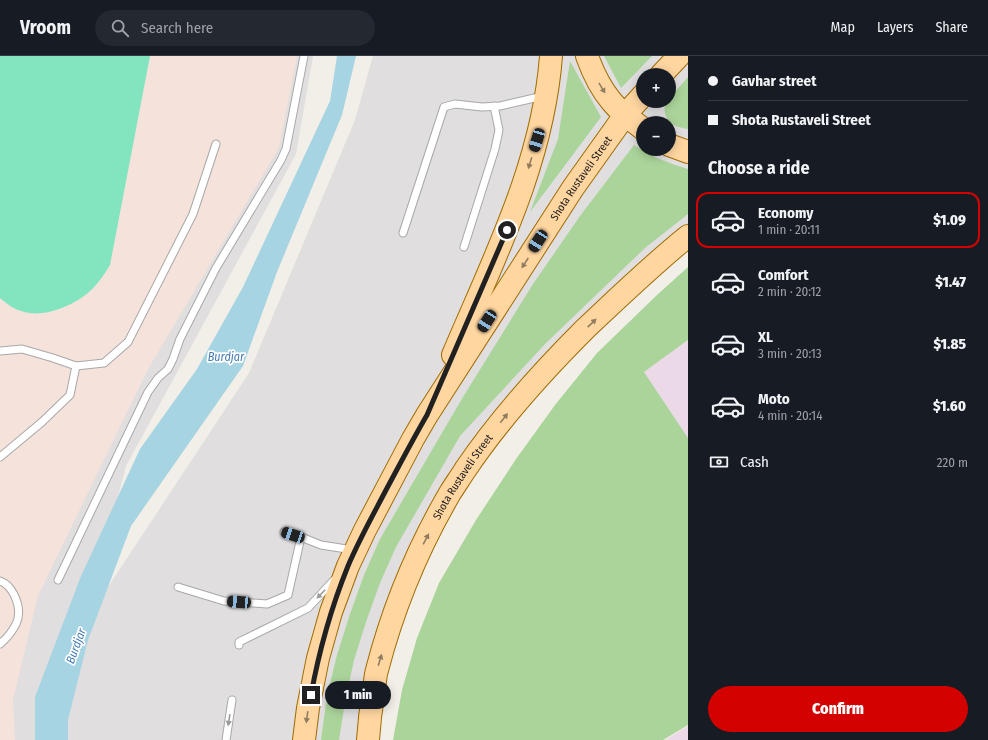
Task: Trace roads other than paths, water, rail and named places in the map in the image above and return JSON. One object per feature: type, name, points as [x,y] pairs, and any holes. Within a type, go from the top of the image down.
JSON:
[{"type":"main road","points":[[427,415],[512,218],[521,192],[537,140],[547,95],[551,56]]},
{"type":"main road","points":[[587,56],[602,90],[625,115],[636,124]]},
{"type":"main road","points":[[668,68],[679,56]]},
{"type":"main road","name":"Shota Rustaveli Street","points":[[304,740],[308,708],[318,658],[331,612],[352,558],[368,523],[427,415],[573,188],[625,115],[636,103]]},
{"type":"main road","points":[[676,148],[688,152]]},
{"type":"main road","name":"Shota Rustaveli Street","points":[[368,740],[370,715],[377,671],[403,587],[422,546],[450,493],[481,446],[517,401],[554,360],[660,259],[688,236]]},
{"type":"lane","points":[[58,580],[148,392],[158,378],[168,369],[180,340],[216,268],[281,160],[286,149],[304,56]]},
{"type":"lane","points":[[403,233],[444,107],[455,104],[482,107],[500,106],[547,95]]},
{"type":"lane","points":[[464,247],[495,149],[499,130],[494,106]]},
{"type":"lane","points":[[0,351],[22,349],[76,366],[104,363],[128,342],[193,214],[216,144]]},
{"type":"lane","points":[[0,457],[42,422],[70,395],[76,366]]},
{"type":"lane","points":[[239,645],[239,642],[308,608],[352,558],[301,537],[284,532]]},
{"type":"lane","points":[[178,587],[224,601],[267,604],[288,595],[301,537]]},
{"type":"lane","points":[[0,581],[7,585],[16,599],[18,611],[16,623],[6,639],[0,644]]},
{"type":"lane","points":[[226,740],[232,700]]},
{"type":"water","name":"Burdjar","points":[[337,56],[356,56],[342,115],[277,272],[243,366],[131,526],[88,640],[68,720],[68,740],[35,740],[35,697],[81,576],[140,449],[197,369],[243,287],[330,101]]}]
